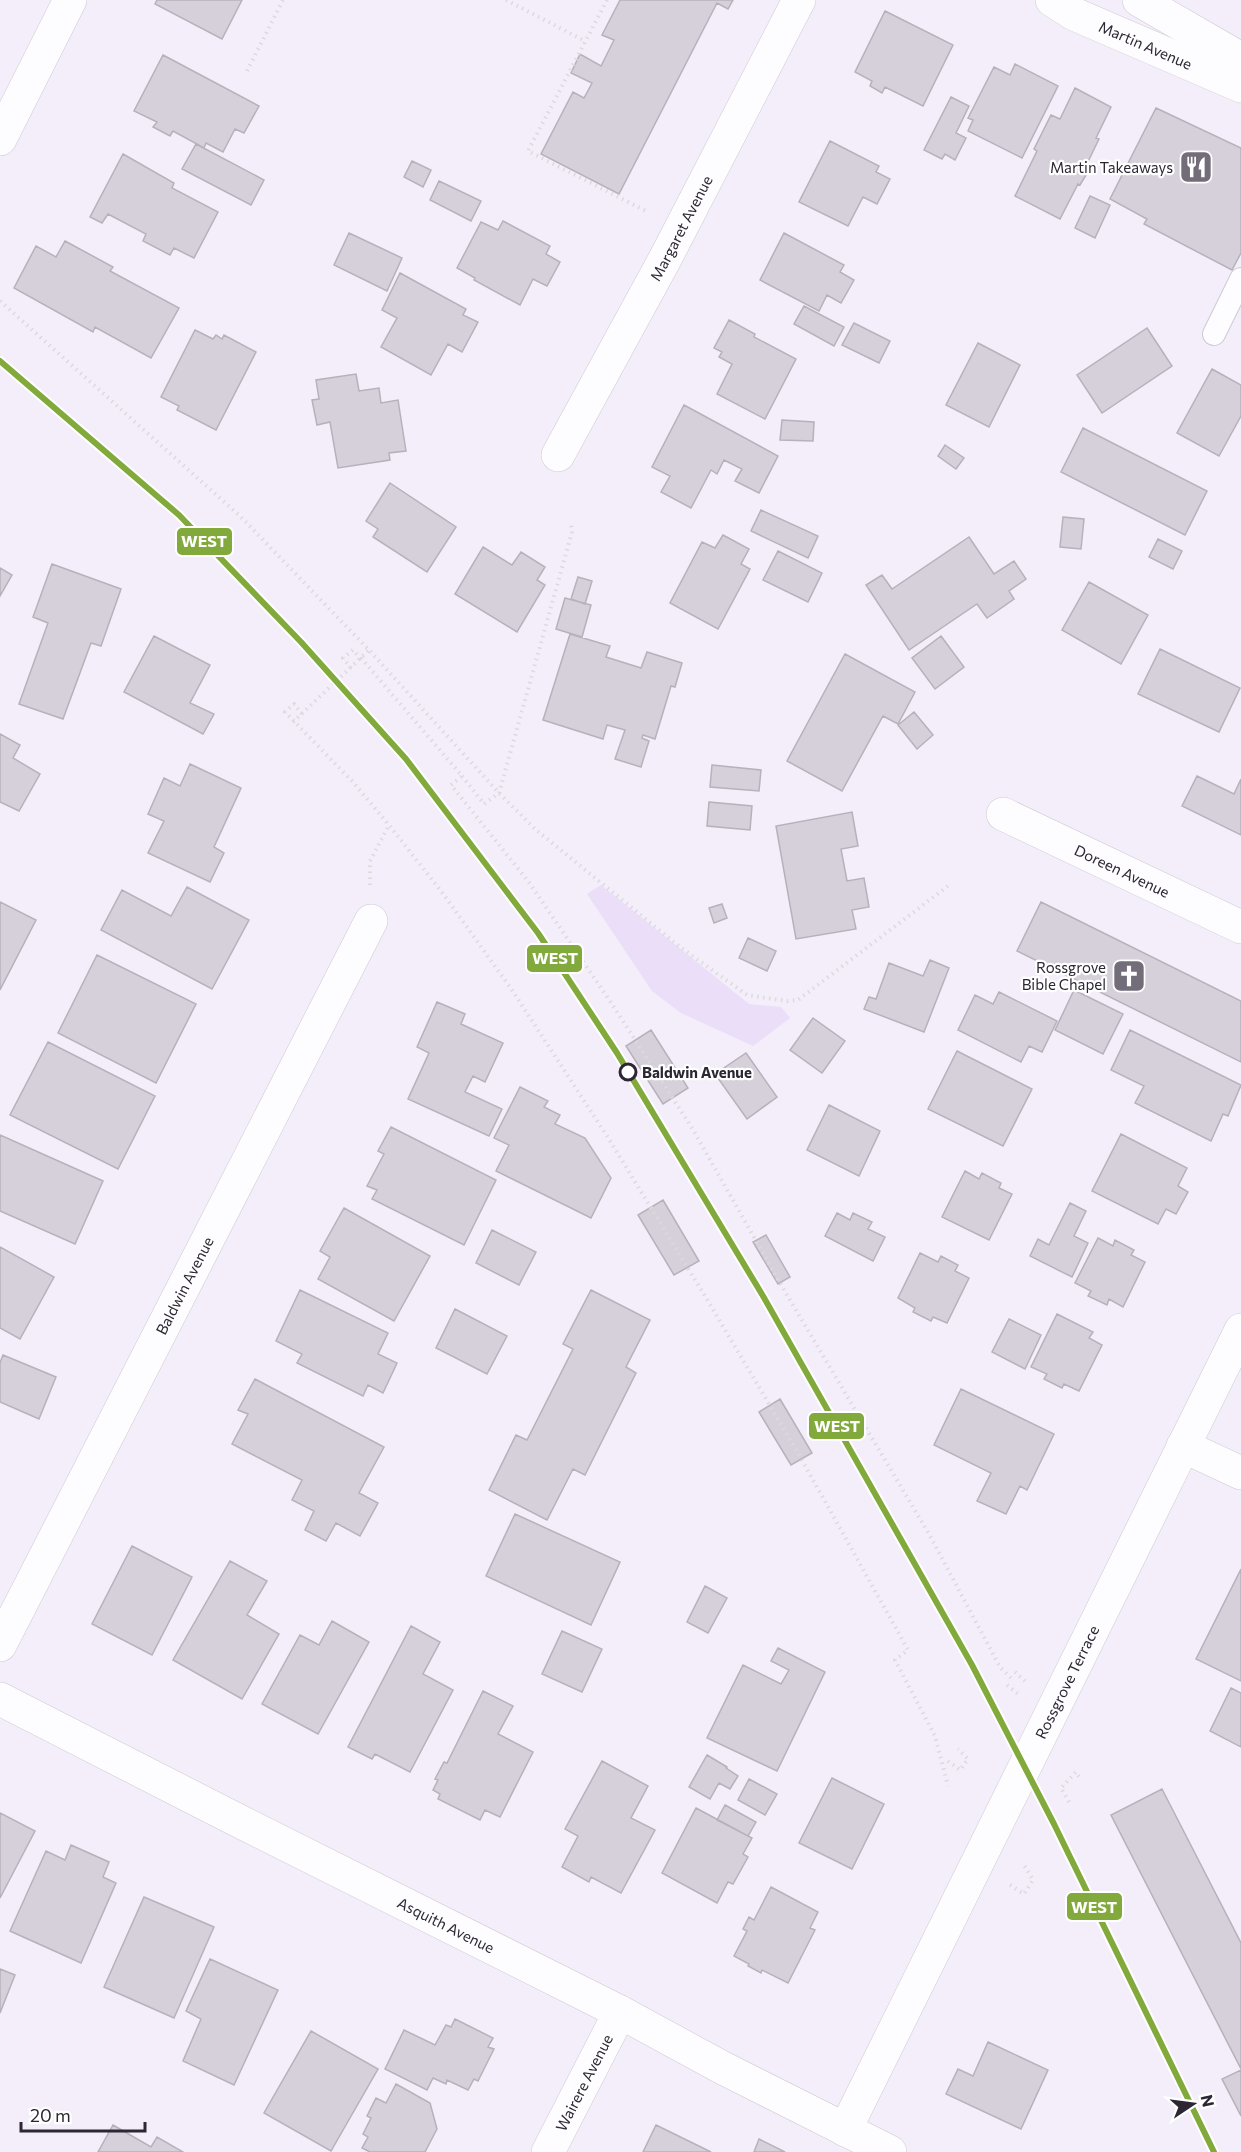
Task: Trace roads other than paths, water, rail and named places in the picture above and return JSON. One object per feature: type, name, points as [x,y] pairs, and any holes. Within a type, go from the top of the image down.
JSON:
[{"type":"street","points":[[0,138],[70,0]]},
{"type":"street","name":"Margaret Avenue","points":[[558,455],[666,257],[799,0]]},
{"type":"street","name":"Martin Avenue","points":[[1052,0],[1074,14],[1241,86]]},
{"type":"street","name":"Martin Avenue","points":[[1139,0],[1241,59]]},
{"type":"street","name":"Doreen Avenue","points":[[1003,813],[1241,927]]},
{"type":"street","name":"Baldwin Avenue","points":[[0,1645],[371,921]]},
{"type":"street","name":"Rossgrove Terrace","points":[[844,2130],[1241,1330]]},
{"type":"street","points":[[1183,1446],[1241,1473]]},
{"type":"street","name":"Asquith Avenue","points":[[0,1699],[621,2012],[723,2068],[890,2152]]},
{"type":"street","name":"Wairere Avenue","points":[[548,2152],[621,2012]]},
{"type":"lane","points":[[1214,334],[1241,279]]},
{"type":"place","name":"Martin Takeaways","points":[[1196,167]]},
{"type":"place","name":"Rossgrove Bible Chapel","points":[[1129,976]]},
{"type":"place","name":"Baldwin Avenue","points":[[628,1072]]}]
